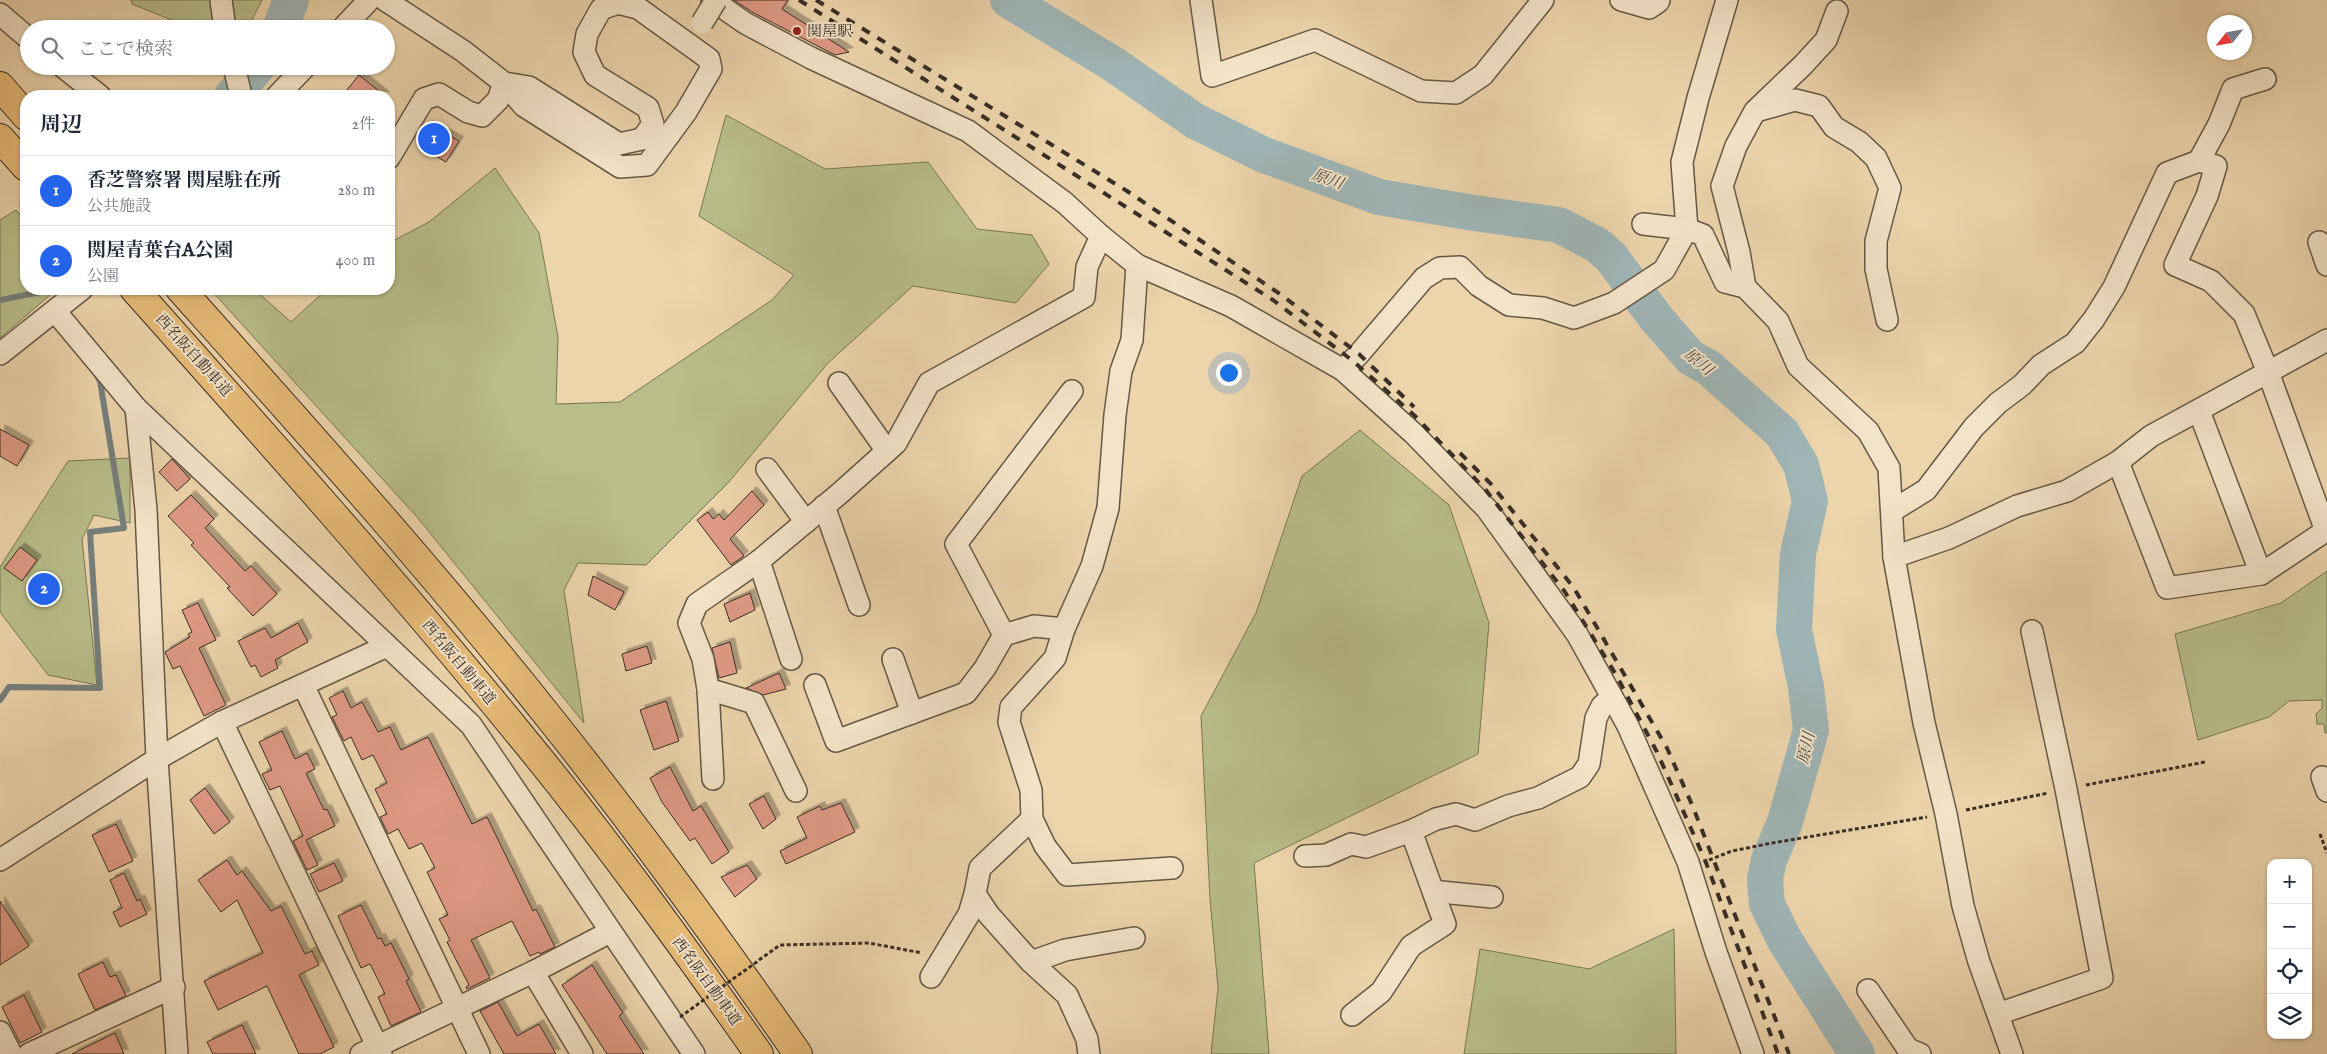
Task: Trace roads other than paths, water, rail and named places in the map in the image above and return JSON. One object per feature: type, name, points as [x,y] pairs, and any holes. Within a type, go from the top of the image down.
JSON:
[{"type":"highway","points":[[0,86],[20,109]]},
{"type":"highway","points":[[0,138],[20,160]]},
{"type":"highway","name":"西名阪自動車道","points":[[139,295],[342,524],[522,738],[689,955],[759,1054]]},
{"type":"highway","points":[[185,295],[373,506],[547,714],[631,821],[714,933],[798,1054]]},
{"type":"street","points":[[221,0],[224,20]]},
{"type":"street","points":[[351,20],[370,0]]},
{"type":"street","points":[[385,0],[463,51],[504,83],[524,106],[620,167],[647,165],[686,112],[711,69],[709,59],[638,8],[618,2],[602,9],[587,34],[584,52],[595,75],[648,108],[653,124],[642,139],[619,144],[529,87],[504,83]]},
{"type":"street","points":[[712,0],[745,23],[811,58],[968,131],[1065,203],[1100,236],[1137,265],[1231,306],[1343,370],[1413,433],[1487,509],[1577,634],[1628,726],[1688,862],[1716,952],[1753,1054]]},
{"type":"street","points":[[702,23],[716,0]]},
{"type":"street","points":[[1201,0],[1212,76],[1315,40],[1421,91],[1456,93],[1483,76],[1543,0]]},
{"type":"street","points":[[1621,0],[1648,8],[1659,0]]},
{"type":"street","points":[[1343,370],[1424,278],[1440,268],[1460,267],[1479,286],[1510,304],[1543,308],[1574,318],[1614,303],[1664,270],[1687,229],[1682,162],[1700,88],[1727,0]]},
{"type":"street","points":[[1745,287],[1722,186],[1736,146],[1755,111],[1826,40],[1837,12]]},
{"type":"street","points":[[0,14],[20,31]]},
{"type":"street","points":[[73,75],[92,90]]},
{"type":"street","points":[[236,75],[240,90]]},
{"type":"street","points":[[283,90],[297,75]]},
{"type":"street","points":[[2199,161],[2219,124],[2233,89],[2265,79]]},
{"type":"street","points":[[395,148],[424,99],[439,94],[468,112],[482,116],[498,100],[504,83]]},
{"type":"street","points":[[1755,111],[1795,100],[1819,106],[1834,127],[1859,142],[1876,158],[1890,188],[1876,242],[1876,269],[1887,320]]},
{"type":"street","points":[[1892,511],[1926,490],[1974,427],[1998,403],[2022,384],[2041,365],[2075,343],[2094,319],[2114,287],[2167,173],[2199,161],[2216,166],[2208,196],[2174,265],[2211,281],[2244,314],[2268,372],[2326,531],[2261,574],[2167,588],[2118,462]]},
{"type":"street","points":[[1644,224],[1687,229],[1703,235],[1726,282],[1745,287],[1778,321],[1798,366],[1868,431],[1889,468],[1894,557],[1924,723],[1946,814],[1963,906],[1979,962],[2012,1054]]},
{"type":"street","points":[[713,779],[708,689],[702,659],[689,623],[697,604],[759,561],[896,443],[929,383],[1084,297],[1087,266],[1100,236]]},
{"type":"street","points":[[2319,242],[2327,265]]},
{"type":"street","points":[[1137,265],[1132,340],[1121,370],[1115,415],[1108,508],[1092,566],[1064,629],[1055,658],[1011,706],[1009,722],[1030,790],[1032,819],[1045,846],[1068,875],[1172,868]]},
{"type":"street","points":[[0,354],[75,295]]},
{"type":"street","points":[[55,311],[136,408],[471,725],[694,1054]]},
{"type":"street","points":[[1894,557],[1949,538],[2017,506],[2067,491],[2118,462],[2151,436],[2327,340]]},
{"type":"street","points":[[839,383],[887,451]]},
{"type":"street","points":[[1004,635],[956,544],[1072,391]]},
{"type":"street","points":[[136,408],[146,510],[157,759],[174,987],[177,1054]]},
{"type":"street","points":[[2199,411],[2261,574]]},
{"type":"street","points":[[767,469],[806,522]]},
{"type":"street","points":[[824,506],[858,605]]},
{"type":"street","points":[[759,561],[791,659]]},
{"type":"street","points":[[815,685],[836,741],[966,693],[985,668],[1004,635],[1034,626],[1064,629]]},
{"type":"street","points":[[1998,1014],[2102,978],[2066,789],[2032,631]]},
{"type":"street","points":[[0,860],[157,759],[222,722],[387,646]]},
{"type":"street","points":[[892,659],[912,713]]},
{"type":"street","points":[[303,685],[479,1054]]},
{"type":"street","points":[[708,689],[754,703],[796,791]]},
{"type":"street","points":[[1304,856],[1326,855],[1351,844],[1366,847],[1411,831],[1436,819],[1456,814],[1475,820],[1508,806],[1538,798],[1580,777],[1589,764],[1596,718],[1602,706],[1612,697]]},
{"type":"street","points":[[222,722],[373,1051],[610,932]]},
{"type":"street","points":[[931,977],[969,914],[980,868],[1032,819]]},
{"type":"street","points":[[1352,1015],[1381,992],[1411,946],[1446,924],[1411,831]]},
{"type":"street","points":[[1434,894],[1441,892],[1492,897]]},
{"type":"street","points":[[975,894],[989,915],[1031,962],[1067,995],[1087,1039],[1089,1054]]},
{"type":"street","points":[[1031,962],[1065,950],[1134,938]]},
{"type":"street","points":[[533,972],[582,1054]]},
{"type":"street","points":[[28,1054],[174,987]]},
{"type":"street","points":[[1868,990],[1908,1049],[1920,1054]]},
{"type":"street","points":[[0,1032],[11,1054]]},
{"type":"waterway","name":"原川","points":[[283,20],[291,0]]},
{"type":"waterway","name":"原川","points":[[1008,0],[1113,64],[1195,121],[1264,155],[1379,197],[1559,225],[1597,245],[1611,257],[1656,318],[1691,358],[1708,367],[1782,433],[1801,465],[1810,501],[1798,554],[1794,630],[1806,687],[1811,730],[1785,822],[1769,860],[1765,879],[1767,904],[1784,939],[1857,1054]]},
{"type":"waterway","name":"原川","points":[[237,90],[250,75]]},
{"type":"waterway","points":[[0,300],[25,295]]},
{"type":"waterway","points":[[59,295],[62,302]]},
{"type":"waterway","points":[[0,700],[9,687],[100,688],[90,532],[124,528],[100,381],[96,374]]},
{"type":"railway","points":[[799,0],[1273,300],[1353,361],[1415,416],[1485,489],[1565,592],[1615,673],[1657,752],[1705,860],[1778,1054]]},
{"type":"railway","points":[[816,0],[1127,191],[1280,294],[1359,354],[1414,407]]},
{"type":"railway","points":[[1460,453],[1491,484],[1574,588],[1667,748],[1693,807],[1789,1054]]},
{"type":"place","name":"関屋駅","points":[[797,31]]},
{"type":"place","name":"香芝警察署 関屋駐在所","points":[[434,139]]},
{"type":"place","name":"関屋青葉台A公園","points":[[44,589]]}]
